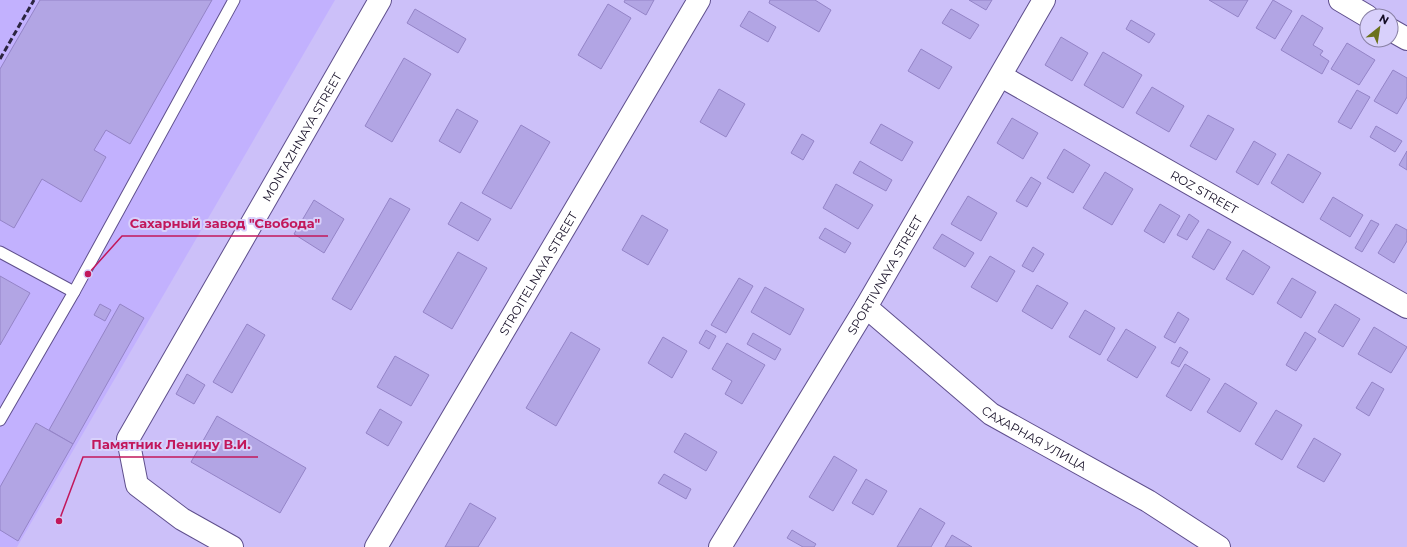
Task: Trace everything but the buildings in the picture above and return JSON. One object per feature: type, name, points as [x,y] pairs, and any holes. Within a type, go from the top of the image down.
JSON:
[{"type":"street","name":"MONTAZHNAYA STREET","points":[[232,547],[182,520],[137,485],[128,439],[380,0]]},
{"type":"street","name":"STROITELNAYA STREET","points":[[376,547],[699,0]]},
{"type":"street","name":"SPORTIVNAYA STREET","points":[[720,547],[866,307],[1044,0]]},
{"type":"street","points":[[1340,0],[1359,11]]},
{"type":"street","name":"ROZ STREET","points":[[1001,76],[1407,307]]},
{"type":"street","name":"САХАРНАЯ УЛИЦА","points":[[866,307],[991,414],[1148,501],[1219,547]]},
{"type":"lane","points":[[0,420],[74,292],[234,0]]},
{"type":"lane","points":[[0,252],[74,292]]},
{"type":"shaded area","points":[[0,0],[335,0],[17,547],[0,547]]},
{"type":"railway","points":[[0,59],[34,0]]},
{"type":"place","name":"Сахарный завод \"Свобода\"","points":[[88,274]]},
{"type":"place","name":"Памятник Ленину В.И.","points":[[59,521]]}]
